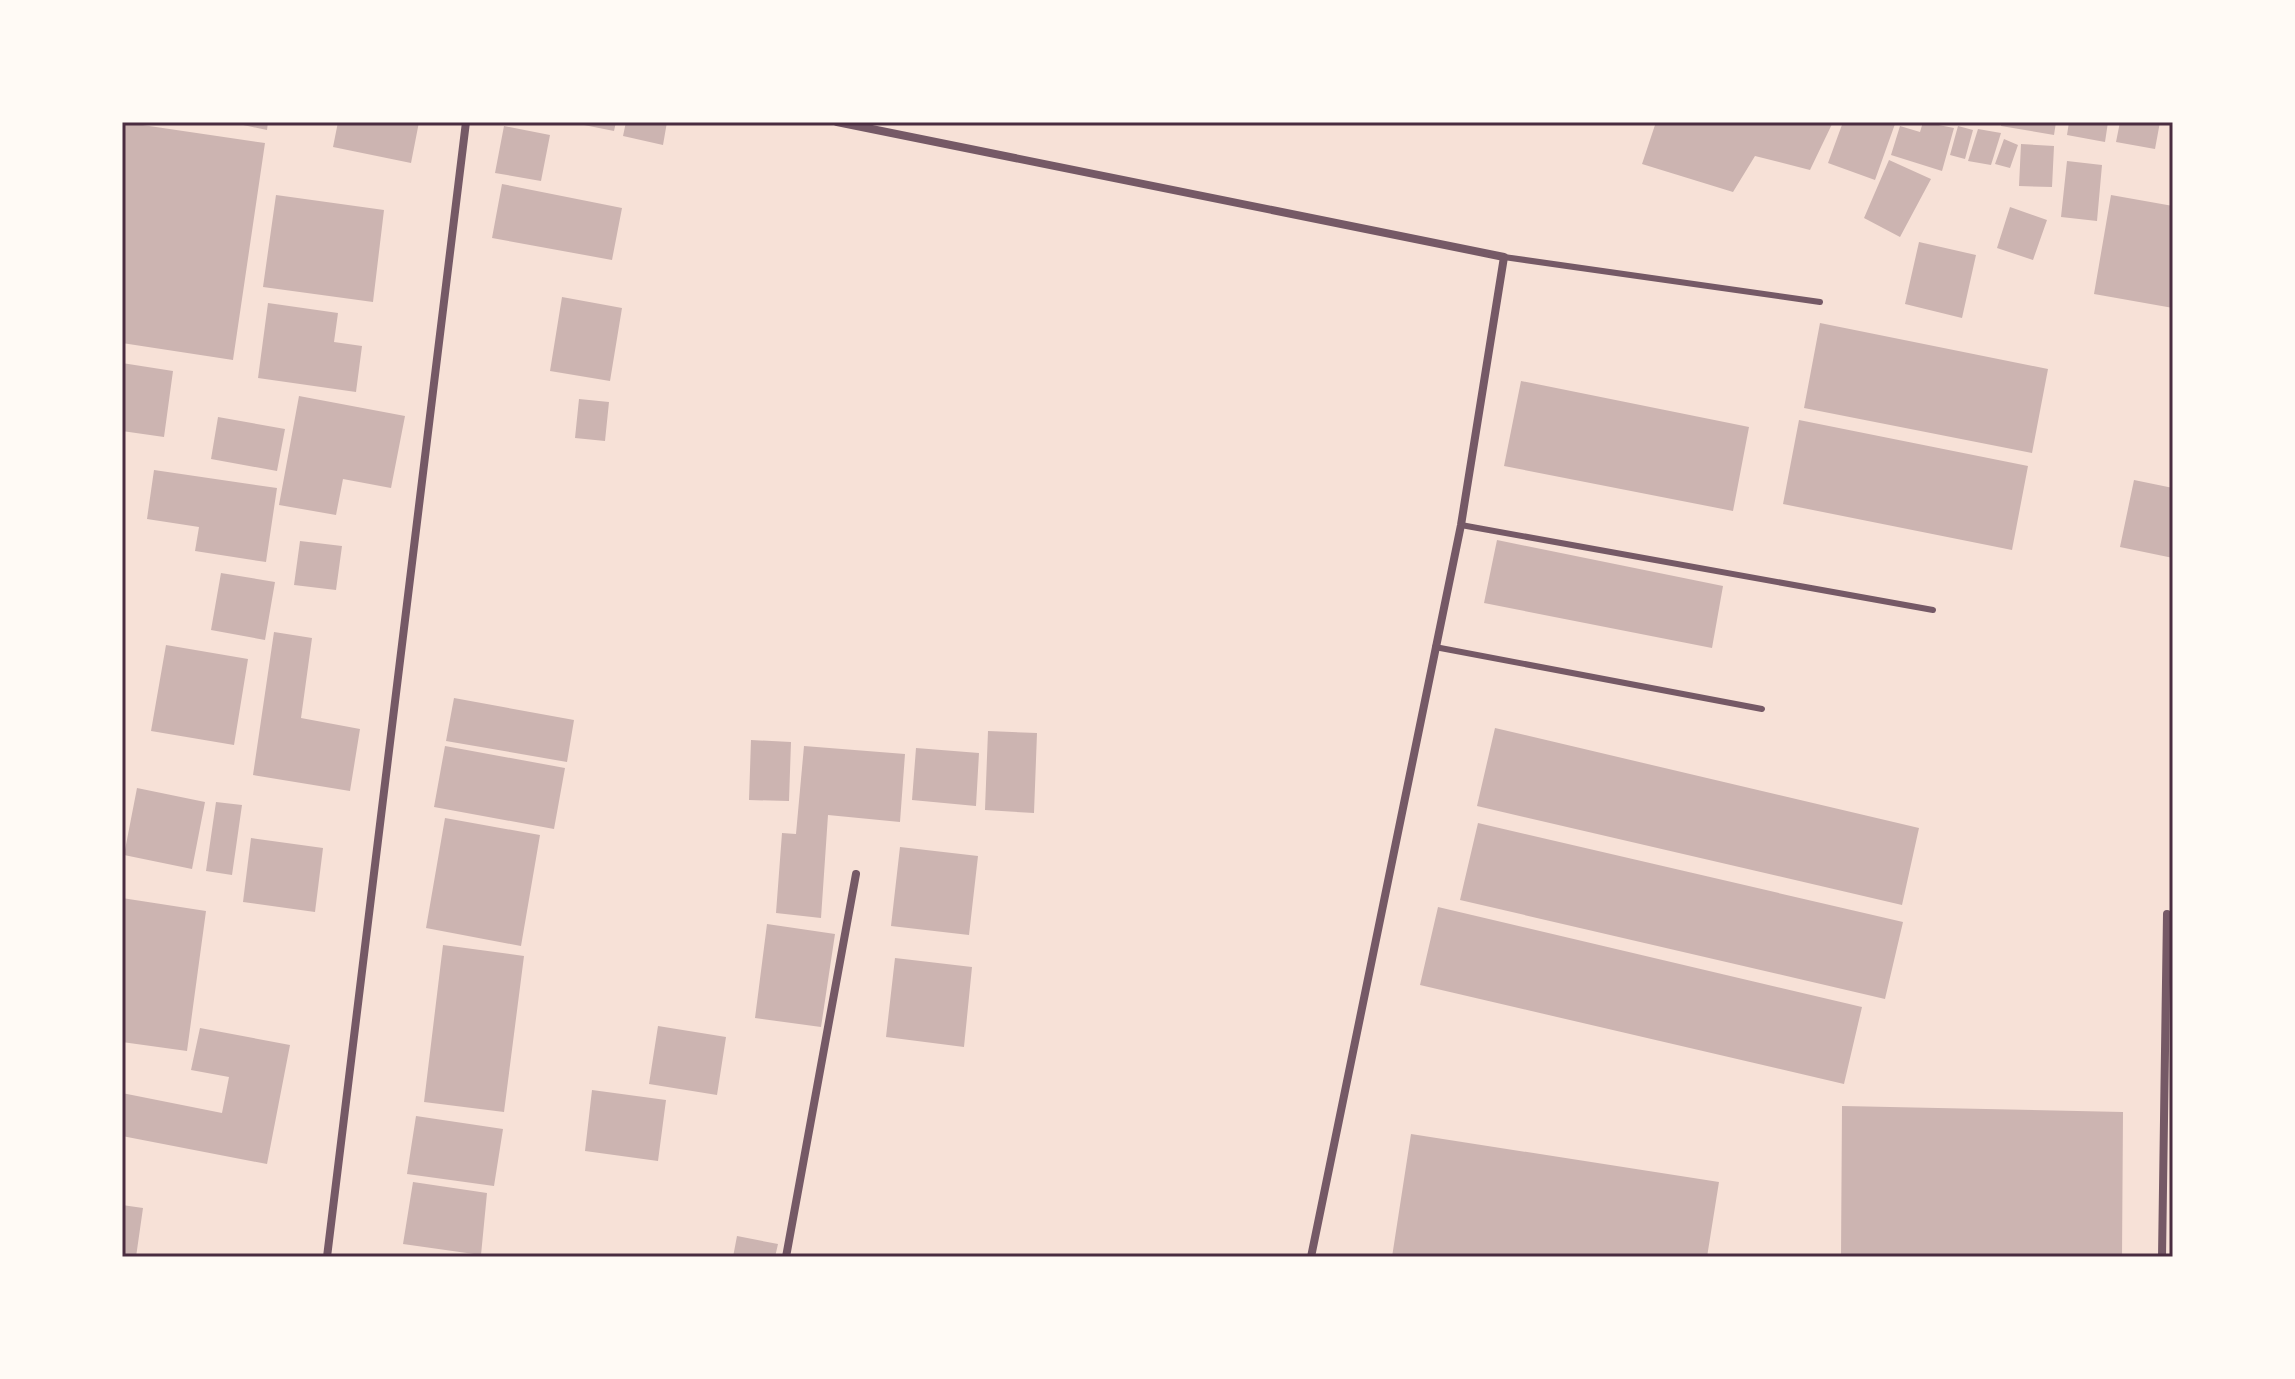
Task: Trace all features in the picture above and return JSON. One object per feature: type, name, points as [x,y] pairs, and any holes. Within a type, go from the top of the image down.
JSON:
[{"type":"street","points":[[327,1257],[466,122]]},
{"type":"street","points":[[837,122],[1504,257],[1461,525],[1311,1257]]},
{"type":"street","points":[[786,1257],[856,874]]},
{"type":"street","points":[[2162,1257],[2167,914]]},
{"type":"lane","points":[[1504,257],[1820,302]]},
{"type":"lane","points":[[1461,525],[1933,610]]},
{"type":"lane","points":[[1435,647],[1762,709]]},
{"type":"building","points":[[122,122],[265,143],[233,360],[122,343]]},
{"type":"building","points":[[229,122],[268,122],[267,130]]},
{"type":"building","points":[[338,122],[419,122],[411,163],[333,147]]},
{"type":"building","points":[[569,122],[616,122],[614,131]]},
{"type":"building","points":[[626,122],[667,122],[663,145],[623,136]]},
{"type":"building","points":[[1656,122],[1833,122],[1810,170],[1755,156],[1733,192],[1642,164]]},
{"type":"building","points":[[1843,122],[1895,124],[1875,180],[1828,163]]},
{"type":"building","points":[[1923,122],[1954,128],[1942,171],[1891,155],[1900,126],[1920,132]]},
{"type":"building","points":[[2002,122],[2056,122],[2054,135],[2001,126]]},
{"type":"building","points":[[2069,122],[2108,122],[2105,142],[2067,135]]},
{"type":"building","points":[[2120,122],[2160,122],[2155,149],[2116,142]]},
{"type":"building","points":[[504,126],[550,135],[541,181],[495,173]]},
{"type":"building","points":[[1958,126],[1973,130],[1965,159],[1950,155]]},
{"type":"building","points":[[1978,129],[2001,133],[1991,165],[1968,161]]},
{"type":"building","points":[[2004,139],[2018,145],[2010,168],[1995,164]]},
{"type":"building","points":[[2021,144],[2054,146],[2052,187],[2019,186]]},
{"type":"building","points":[[1889,160],[1931,179],[1900,237],[1864,218]]},
{"type":"building","points":[[2067,161],[2102,165],[2097,221],[2061,217]]},
{"type":"building","points":[[502,184],[622,208],[612,260],[492,238]]},
{"type":"building","points":[[276,195],[384,210],[373,302],[263,287]]},
{"type":"building","points":[[2111,195],[2173,206],[2173,308],[2094,294]]},
{"type":"building","points":[[2010,207],[2047,220],[2033,260],[1997,248]]},
{"type":"building","points":[[1919,242],[1976,255],[1962,318],[1905,304]]},
{"type":"building","points":[[562,297],[622,308],[610,381],[550,371]]},
{"type":"building","points":[[268,303],[338,313],[334,342],[362,346],[356,392],[258,378]]},
{"type":"building","points":[[1820,323],[2048,369],[2032,453],[1804,408]]},
{"type":"building","points":[[122,363],[173,371],[164,437],[122,431]]},
{"type":"building","points":[[1521,381],[1749,427],[1733,511],[1504,466]]},
{"type":"building","points":[[299,396],[405,416],[391,488],[343,479],[336,515],[279,505]]},
{"type":"building","points":[[579,399],[609,402],[605,441],[575,438]]},
{"type":"building","points":[[218,417],[285,429],[277,471],[211,459]]},
{"type":"building","points":[[1799,420],[2028,466],[2012,550],[1783,504]]},
{"type":"building","points":[[154,470],[277,488],[266,562],[195,551],[199,527],[147,519]]},
{"type":"building","points":[[2134,480],[2173,488],[2173,558],[2120,547]]},
{"type":"building","points":[[1497,540],[1723,586],[1712,648],[1484,603]]},
{"type":"building","points":[[300,541],[342,546],[336,590],[294,585]]},
{"type":"building","points":[[221,573],[275,582],[265,640],[211,630]]},
{"type":"building","points":[[274,632],[312,638],[301,718],[360,729],[350,791],[253,775]]},
{"type":"building","points":[[166,645],[248,659],[234,745],[151,731]]},
{"type":"building","points":[[454,698],[574,720],[567,762],[446,741]]},
{"type":"building","points":[[1495,728],[1919,828],[1902,905],[1477,806]]},
{"type":"building","points":[[988,731],[1037,733],[1034,813],[985,810]]},
{"type":"building","points":[[751,740],[791,742],[789,801],[749,800]]},
{"type":"building","points":[[445,746],[565,768],[554,829],[434,807]]},
{"type":"building","points":[[804,746],[905,754],[900,822],[828,815],[821,918],[776,913],[782,833],[796,834]]},
{"type":"building","points":[[916,748],[979,753],[976,806],[912,800]]},
{"type":"building","points":[[137,788],[205,802],[192,869],[124,855]]},
{"type":"building","points":[[216,802],[242,805],[232,875],[206,871]]},
{"type":"building","points":[[445,818],[540,835],[521,946],[426,928]]},
{"type":"building","points":[[1478,823],[1903,922],[1885,999],[1460,900]]},
{"type":"building","points":[[251,838],[323,848],[315,912],[243,902]]},
{"type":"building","points":[[900,847],[978,856],[969,935],[891,926]]},
{"type":"building","points":[[122,898],[206,911],[187,1051],[122,1042]]},
{"type":"building","points":[[1438,907],[1862,1007],[1844,1084],[1420,985]]},
{"type":"building","points":[[767,924],[835,934],[821,1027],[755,1018]]},
{"type":"building","points":[[443,945],[524,956],[504,1112],[424,1102]]},
{"type":"building","points":[[895,958],[972,967],[964,1047],[886,1037]]},
{"type":"building","points":[[658,1026],[726,1037],[717,1095],[649,1084]]},
{"type":"building","points":[[200,1028],[290,1045],[267,1164],[122,1136],[122,1093],[222,1113],[229,1077],[191,1070]]},
{"type":"building","points":[[592,1090],[666,1100],[658,1161],[585,1151]]},
{"type":"building","points":[[1842,1106],[2123,1112],[2122,1257],[1841,1257]]},
{"type":"building","points":[[416,1116],[503,1129],[494,1186],[407,1174]]},
{"type":"building","points":[[1411,1134],[1719,1182],[1707,1257],[1392,1257]]},
{"type":"building","points":[[413,1182],[487,1193],[481,1255],[403,1244]]},
{"type":"building","points":[[122,1205],[143,1208],[136,1257],[122,1257]]},
{"type":"building","points":[[737,1236],[778,1244],[775,1257],[733,1257]]}]
